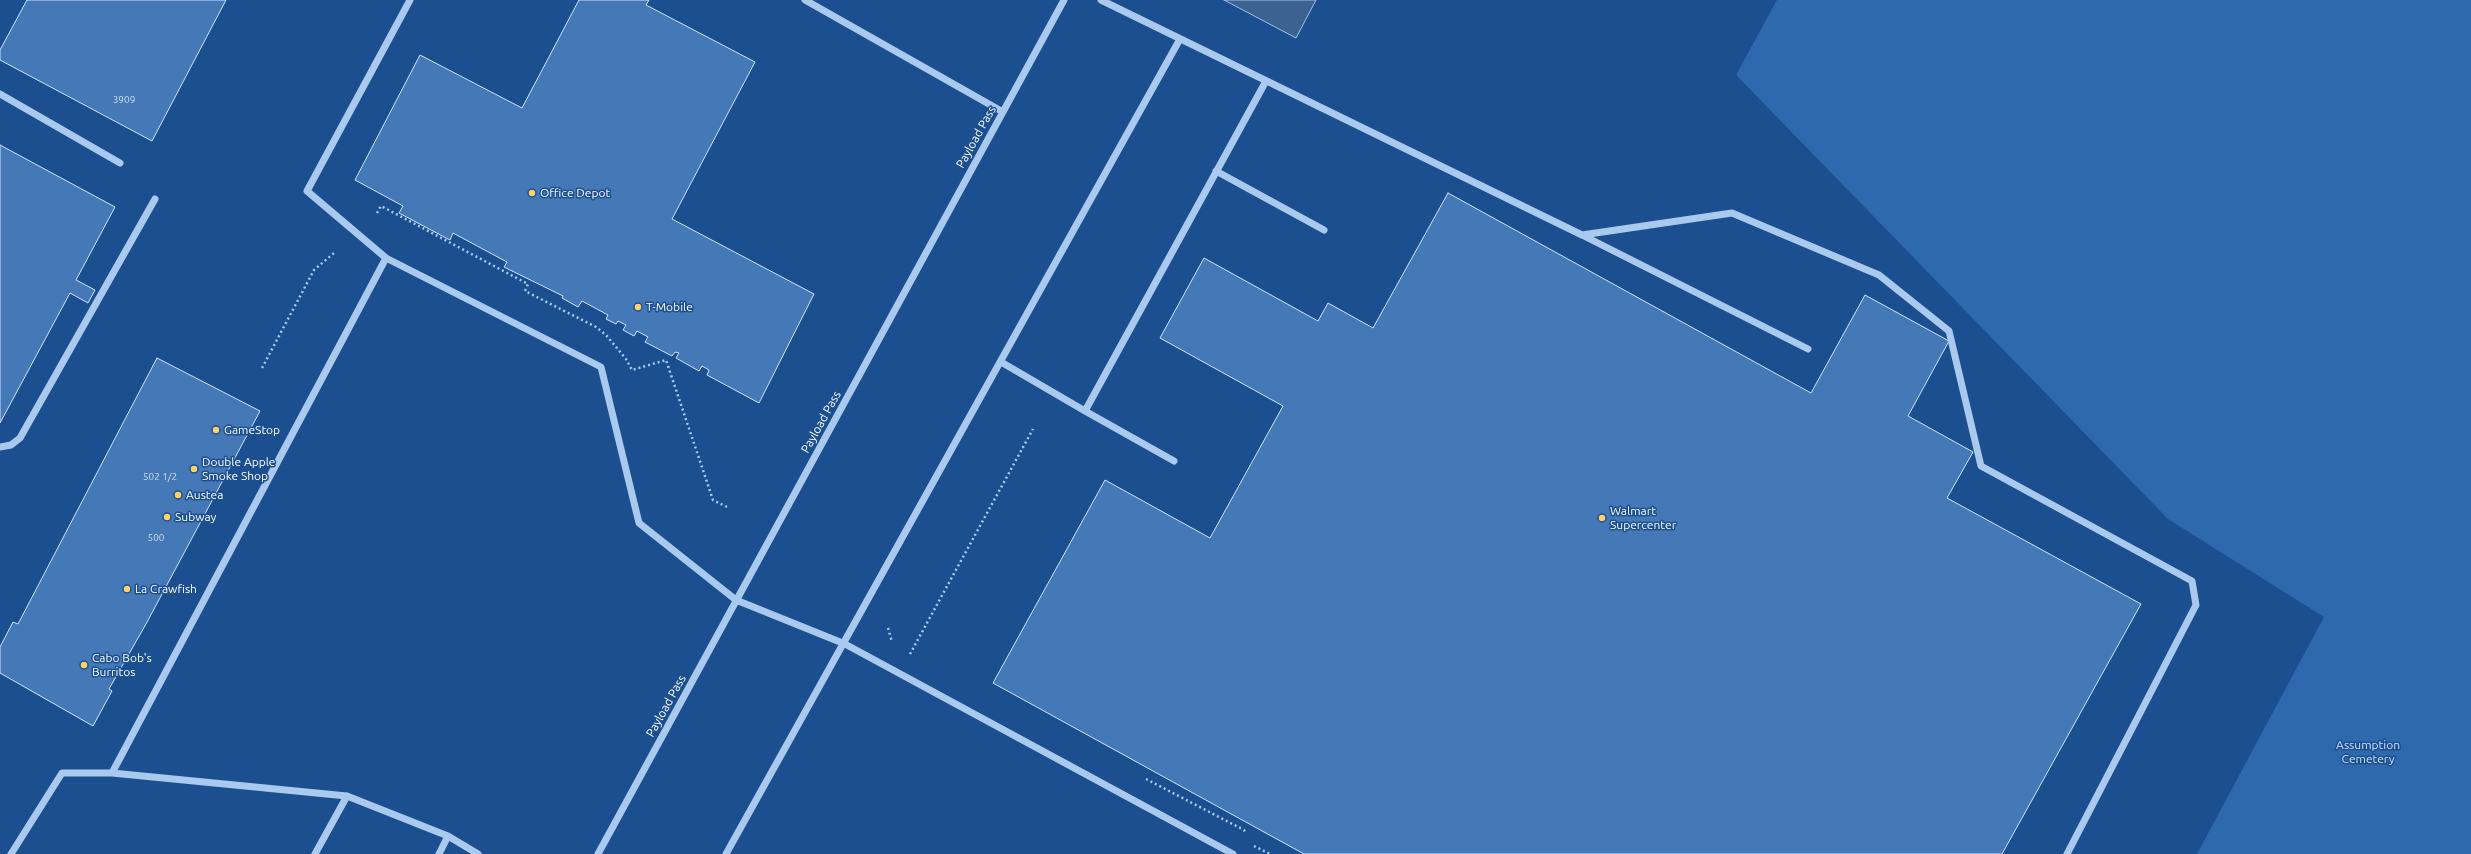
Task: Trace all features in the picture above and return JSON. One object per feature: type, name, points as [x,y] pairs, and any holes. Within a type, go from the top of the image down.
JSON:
[{"type":"street","points":[[410,0],[307,191],[386,258],[601,367],[639,523],[736,600],[844,644],[1233,854]]},
{"type":"street","points":[[805,0],[1003,112]]},
{"type":"street","name":"Payload Pass","points":[[598,854],[1064,0]]},
{"type":"street","points":[[1101,0],[1582,235],[1808,349]]},
{"type":"street","points":[[726,854],[1180,39]]},
{"type":"street","points":[[1085,411],[1266,81]]},
{"type":"street","points":[[0,94],[120,163]]},
{"type":"street","points":[[1216,171],[1324,230]]},
{"type":"street","points":[[0,447],[11,445],[20,438],[155,198]]},
{"type":"street","points":[[1582,235],[1732,213],[1879,275],[1949,331],[1981,466],[2192,581],[2196,606],[2067,854]]},
{"type":"street","points":[[112,773],[386,258]]},
{"type":"street","points":[[1001,362],[1085,411],[1174,460]]},
{"type":"street","points":[[11,854],[62,773],[112,773],[347,796],[448,836],[478,854]]},
{"type":"street","points":[[315,854],[347,796]]},
{"type":"street","points":[[439,854],[448,836]]},
{"type":"path","points":[[262,368],[314,270],[334,253]]},
{"type":"path","points":[[910,654],[1033,429]]},
{"type":"green space","name":"Assumption Cemetery","points":[[1777,0],[2471,0],[2471,854],[2197,854],[2324,617],[2168,519],[1736,75]]},
{"type":"shaded area","points":[[1224,0],[1316,0],[1296,38]]},
{"type":"building","points":[[27,0],[226,0],[152,141],[0,60],[0,50]]},
{"type":"building","name":"Office Depot","points":[[579,0],[649,0],[646,5],[755,62],[672,219],[814,294],[759,403],[707,375],[709,370],[702,366],[699,371],[676,358],[679,353],[675,352],[672,356],[645,342],[648,337],[637,331],[634,336],[623,330],[626,325],[618,321],[616,324],[606,319],[608,315],[582,301],[578,307],[562,298],[563,296],[504,267],[507,262],[453,233],[450,240],[399,213],[403,206],[355,180],[420,55],[522,108]]},
{"type":"building","points":[[0,145],[115,207],[76,280],[95,290],[88,303],[70,293],[0,423]]},
{"type":"building","name":"Walmart Supercenter","points":[[1448,193],[1811,393],[1865,295],[1949,341],[1908,416],[1973,452],[1947,498],[2141,604],[2002,854],[1304,854],[993,683],[1105,480],[1210,538],[1283,406],[1160,338],[1204,258],[1318,321],[1328,303],[1373,328]]},
{"type":"building","points":[[157,358],[260,411],[146,624],[109,689],[112,691],[93,726],[0,673],[0,647],[13,622],[18,624]]},
{"type":"place","name":"Office Depot","points":[[532,193]]},
{"type":"place","name":"T-Mobile","points":[[638,307]]},
{"type":"place","name":"GameStop","points":[[216,430]]},
{"type":"place","name":"Double Apple Smoke Shop","points":[[194,469]]},
{"type":"place","name":"Austea","points":[[178,495]]},
{"type":"place","name":"Subway","points":[[167,517]]},
{"type":"place","name":"Walmart Supercenter","points":[[1602,518]]},
{"type":"place","name":"La Crawfish","points":[[127,589]]},
{"type":"place","name":"Cabo Bob's Burritos","points":[[84,665]]}]
